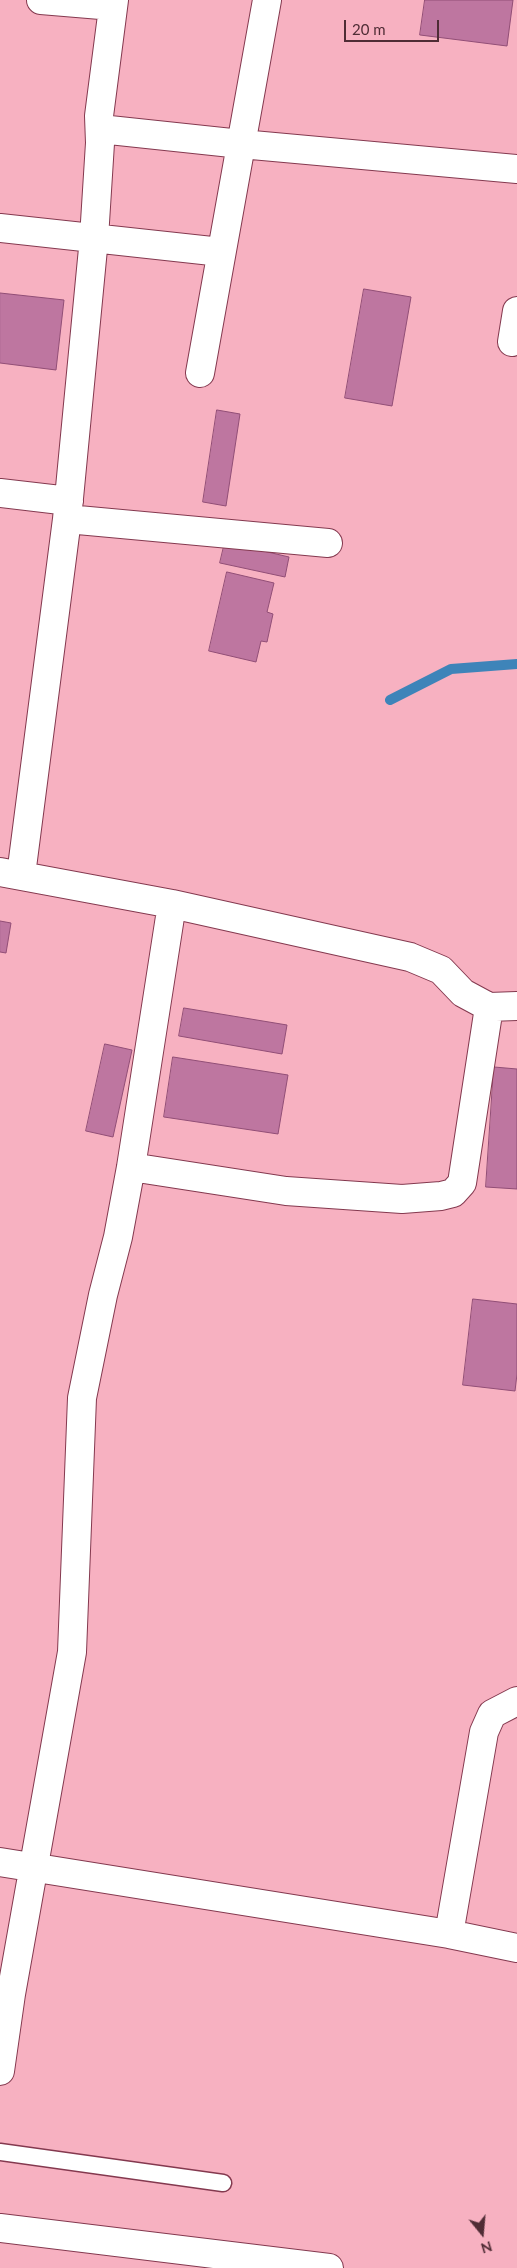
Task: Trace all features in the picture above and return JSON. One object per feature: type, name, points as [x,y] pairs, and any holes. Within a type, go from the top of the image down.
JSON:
[{"type":"street","points":[[42,0],[113,3],[99,116],[100,129],[94,238],[68,510],[10,873],[172,904],[410,957],[442,970],[464,993],[489,1007],[517,1006]]},
{"type":"street","points":[[200,373],[267,0]]},
{"type":"street","points":[[100,129],[517,169]]},
{"type":"street","points":[[0,228],[221,252]]},
{"type":"street","points":[[512,342],[517,311]]},
{"type":"street","points":[[0,493],[68,510],[328,543]]},
{"type":"street","points":[[0,2071],[6,1993],[35,1867],[72,1652],[82,1398],[103,1295],[118,1237],[131,1167],[172,904]]},
{"type":"street","points":[[131,1167],[286,1191],[402,1199],[441,1196],[453,1193],[462,1183],[489,1007]]},
{"type":"street","points":[[449,1934],[484,1732],[492,1714],[517,1701]]},
{"type":"street","points":[[0,1862],[449,1934],[517,1948]]},
{"type":"street","points":[[0,2228],[329,2268]]},
{"type":"lane","points":[[0,2152],[223,2183]]},
{"type":"building","points":[[425,0],[513,0],[507,46],[420,35]]},
{"type":"building","points":[[364,289],[411,297],[392,406],[345,398]]},
{"type":"building","points":[[0,293],[64,300],[56,370],[0,363]]},
{"type":"building","points":[[217,410],[240,414],[226,506],[203,502]]},
{"type":"building","points":[[225,542],[289,557],[285,577],[220,563]]},
{"type":"building","points":[[227,572],[274,583],[267,612],[273,614],[267,642],[261,641],[256,662],[209,651]]},
{"type":"building","points":[[0,921],[11,923],[6,953],[0,952]]},
{"type":"building","points":[[184,1008],[287,1025],[282,1054],[179,1036]]},
{"type":"building","points":[[105,1044],[132,1050],[113,1137],[86,1131]]},
{"type":"building","points":[[173,1057],[288,1075],[278,1134],[164,1117]]},
{"type":"building","points":[[494,1067],[517,1069],[517,1189],[486,1187]]},
{"type":"building","points":[[473,1299],[517,1304],[517,1374],[515,1391],[463,1385]]},
{"type":"waterway","points":[[390,700],[451,669],[517,664]]}]
